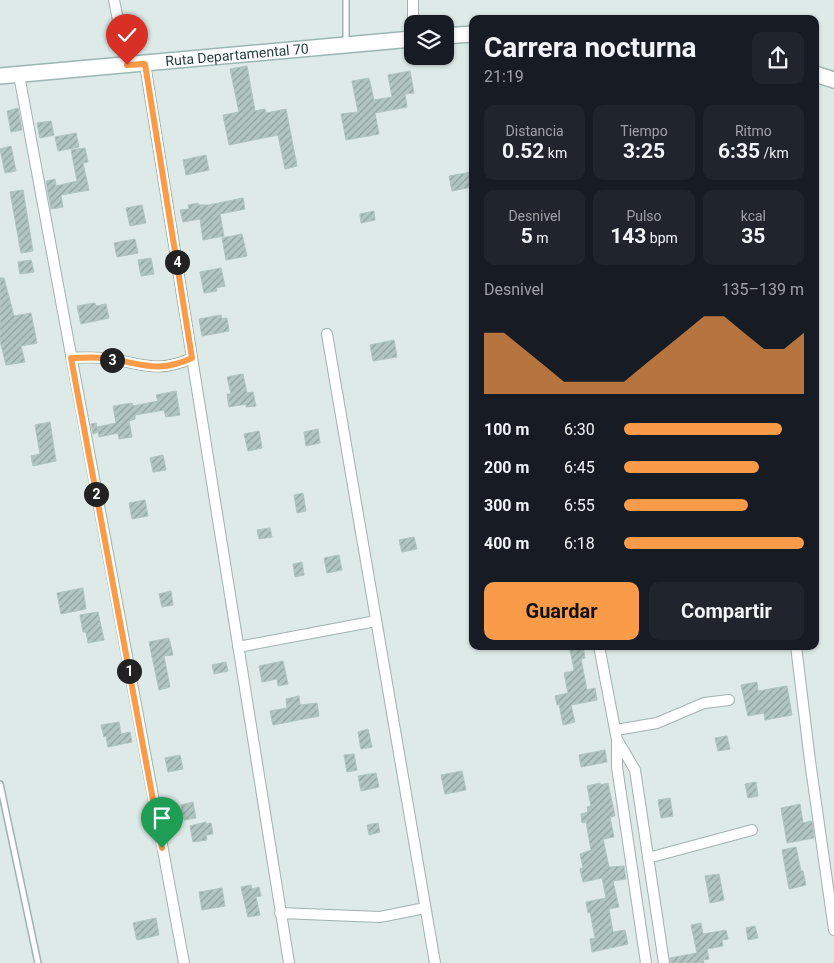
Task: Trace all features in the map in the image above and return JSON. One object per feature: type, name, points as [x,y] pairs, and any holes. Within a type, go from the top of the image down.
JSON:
[{"type":"main road","points":[[454,35],[469,34]]},
{"type":"main road","name":"Ruta Departamental 70","points":[[0,76],[404,40]]},
{"type":"main road","points":[[819,75],[834,80]]},
{"type":"street","points":[[114,0],[127,65]]},
{"type":"street","points":[[413,0],[413,15]]},
{"type":"street","points":[[145,64],[289,963]]},
{"type":"street","points":[[19,75],[184,963]]},
{"type":"street","points":[[326,334],[435,963]]},
{"type":"street","points":[[71,358],[103,358],[156,368],[166,367],[192,358]]},
{"type":"street","points":[[238,647],[376,621]]},
{"type":"street","points":[[601,650],[616,735],[617,767],[646,963]]},
{"type":"street","points":[[796,650],[834,930]]},
{"type":"street","points":[[616,735],[657,722],[704,703],[729,700]]},
{"type":"street","points":[[616,735],[635,770],[664,963]]},
{"type":"street","points":[[648,858],[752,830]]},
{"type":"street","points":[[280,913],[380,917],[425,908]]},
{"type":"lane","points":[[346,0],[346,45]]},
{"type":"lane","points":[[0,784],[38,963]]},
{"type":"building","points":[[247,66],[255,111],[265,109],[266,113],[286,109],[297,166],[285,169],[278,135],[229,145],[223,115],[239,112],[230,69]]},
{"type":"building","points":[[410,71],[414,93],[405,94],[407,107],[375,113],[379,134],[346,140],[341,114],[358,112],[352,81],[369,78],[374,100],[392,97],[388,75]]},
{"type":"building","points":[[18,108],[22,130],[11,132],[7,111]]},
{"type":"building","points":[[51,121],[54,135],[40,138],[37,123]]},
{"type":"building","points":[[76,133],[79,147],[58,151],[55,137]]},
{"type":"building","points":[[11,146],[16,171],[5,173],[0,149]]},
{"type":"building","points":[[85,148],[88,162],[83,163],[89,190],[61,195],[63,207],[51,209],[46,181],[55,179],[56,186],[77,181],[71,150]]},
{"type":"building","points":[[206,155],[209,170],[186,175],[183,160]]},
{"type":"building","points":[[469,173],[469,188],[452,191],[449,176]]},
{"type":"building","points":[[23,190],[33,251],[21,253],[10,192]]},
{"type":"building","points":[[243,198],[245,209],[220,214],[224,236],[203,240],[200,219],[183,222],[180,210],[189,209],[188,205],[198,203],[199,205],[209,205]]},
{"type":"building","points":[[142,205],[146,223],[130,226],[126,208]]},
{"type":"building","points":[[374,211],[375,220],[361,223],[360,214]]},
{"type":"building","points":[[242,234],[247,256],[226,260],[222,238]]},
{"type":"building","points":[[135,239],[138,253],[117,257],[114,243]]},
{"type":"building","points":[[151,258],[154,274],[141,276],[138,260]]},
{"type":"building","points":[[31,260],[34,272],[20,274],[18,262]]},
{"type":"building","points":[[221,268],[225,286],[216,288],[217,291],[204,293],[200,272]]},
{"type":"building","points":[[0,278],[4,278],[14,316],[31,313],[37,343],[21,346],[25,362],[6,365],[0,341]]},
{"type":"building","points":[[95,303],[96,306],[106,304],[109,318],[81,324],[77,306]]},
{"type":"building","points":[[221,315],[222,319],[227,318],[229,331],[202,336],[199,319]]},
{"type":"building","points":[[394,340],[397,357],[373,361],[370,345]]},
{"type":"building","points":[[243,374],[247,393],[253,392],[256,406],[246,407],[246,404],[229,407],[227,394],[231,394],[227,377]]},
{"type":"building","points":[[176,391],[180,415],[166,417],[164,410],[135,415],[135,419],[129,421],[132,437],[119,439],[118,433],[99,437],[97,427],[116,423],[113,406],[132,403],[133,406],[158,401],[156,395]]},
{"type":"building","points":[[50,422],[56,461],[33,466],[31,456],[40,454],[35,425]]},
{"type":"building","points":[[96,423],[98,432],[93,434],[91,424]]},
{"type":"building","points":[[318,429],[320,443],[306,446],[304,432]]},
{"type":"building","points":[[259,431],[262,448],[248,451],[244,434]]},
{"type":"building","points":[[163,455],[166,470],[153,472],[150,458]]},
{"type":"building","points":[[303,493],[306,511],[297,513],[294,495]]},
{"type":"building","points":[[145,500],[148,516],[132,519],[129,503]]},
{"type":"building","points":[[270,528],[272,537],[259,539],[257,530]]},
{"type":"building","points":[[414,537],[417,549],[402,552],[399,540]]},
{"type":"building","points":[[339,555],[342,570],[327,573],[324,558]]},
{"type":"building","points":[[302,562],[304,575],[295,577],[293,564]]},
{"type":"building","points":[[83,588],[86,609],[61,614],[57,593]]},
{"type":"building","points":[[171,591],[173,605],[162,607],[159,594]]},
{"type":"building","points":[[98,612],[104,640],[88,643],[86,632],[83,632],[80,615]]},
{"type":"building","points":[[169,638],[173,655],[164,656],[170,687],[159,690],[149,642]]},
{"type":"building","points":[[570,650],[584,650],[585,658],[581,659],[587,690],[595,688],[597,700],[571,705],[575,722],[563,725],[559,704],[557,705],[555,696],[568,693],[564,673],[574,669]]},
{"type":"building","points":[[283,661],[288,684],[278,686],[277,679],[262,682],[259,666]]},
{"type":"building","points":[[226,662],[228,671],[214,674],[212,665]]},
{"type":"building","points":[[757,682],[758,691],[787,686],[792,715],[765,720],[764,713],[748,716],[741,685]]},
{"type":"building","points":[[299,696],[300,705],[317,703],[319,716],[273,725],[270,711],[287,708],[286,699]]},
{"type":"building","points":[[119,722],[121,734],[130,732],[132,742],[108,747],[101,725]]},
{"type":"building","points":[[368,729],[372,747],[361,749],[358,732]]},
{"type":"building","points":[[727,736],[730,749],[718,751],[715,738]]},
{"type":"building","points":[[605,750],[607,762],[581,767],[579,755]]},
{"type":"building","points":[[354,754],[357,770],[347,772],[344,755]]},
{"type":"building","points":[[180,755],[183,769],[168,772],[165,758]]},
{"type":"building","points":[[462,771],[466,790],[445,794],[441,775]]},
{"type":"building","points":[[376,773],[379,787],[361,791],[358,776]]},
{"type":"building","points":[[756,782],[758,796],[748,798],[745,784]]},
{"type":"building","points":[[600,783],[600,785],[608,783],[615,816],[610,817],[614,837],[603,839],[609,867],[624,866],[626,879],[613,881],[619,907],[609,909],[613,932],[625,930],[628,944],[592,952],[590,939],[595,938],[586,902],[606,898],[602,878],[583,882],[580,869],[583,868],[580,854],[591,850],[586,822],[582,823],[581,814],[588,812],[587,807],[591,806],[587,786]]},
{"type":"building","points":[[670,798],[673,816],[661,818],[658,800]]},
{"type":"building","points":[[193,802],[196,818],[184,820],[181,805]]},
{"type":"building","points":[[800,804],[803,823],[812,821],[814,838],[787,843],[781,808]]},
{"type":"building","points":[[206,822],[206,824],[211,823],[213,834],[206,835],[207,840],[193,842],[190,826]]},
{"type":"building","points":[[378,823],[380,832],[369,835],[367,825]]},
{"type":"building","points":[[796,847],[806,885],[789,889],[782,850]]},
{"type":"building","points":[[719,874],[724,900],[710,903],[705,876]]},
{"type":"building","points":[[251,885],[252,889],[259,887],[261,896],[256,897],[260,915],[248,917],[241,887]]},
{"type":"building","points":[[222,888],[225,906],[202,910],[199,892]]},
{"type":"building","points":[[156,918],[159,935],[137,940],[133,923]]},
{"type":"building","points":[[701,923],[703,934],[726,930],[728,939],[722,940],[723,946],[707,949],[709,959],[703,960],[704,963],[671,963],[670,958],[697,953],[691,925]]},
{"type":"building","points":[[755,926],[758,938],[748,940],[746,928]]},
{"type":"route","points":[[127,65],[145,64],[192,358],[181,363],[156,368],[103,358],[71,358],[162,848]]}]
